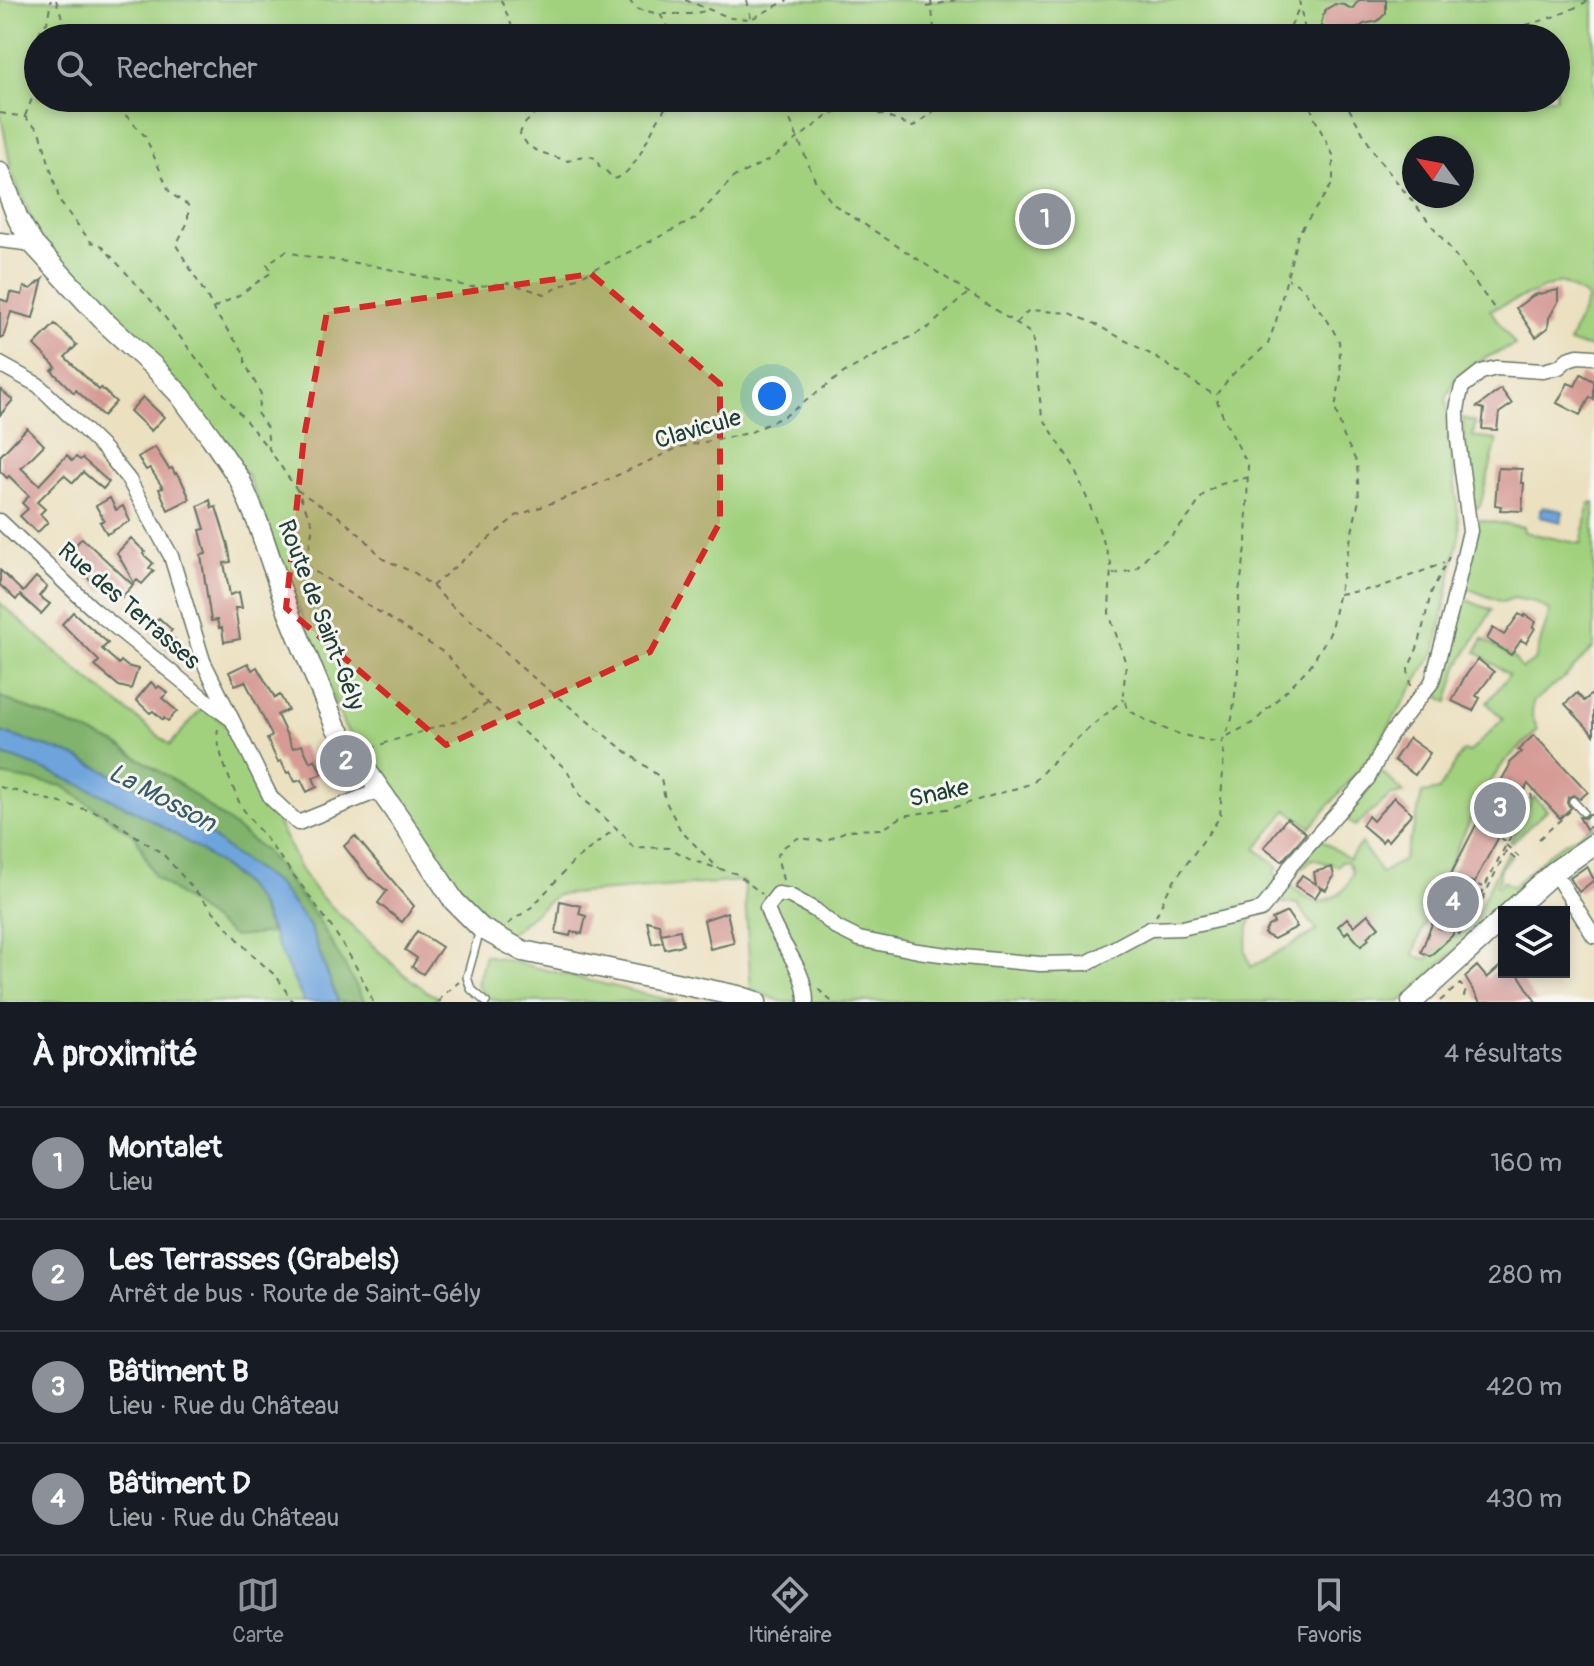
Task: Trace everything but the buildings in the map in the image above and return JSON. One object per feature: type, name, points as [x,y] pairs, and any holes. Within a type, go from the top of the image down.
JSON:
[{"type":"street","name":"Route de Saint-Gély","points":[[0,172],[18,219],[33,244],[107,324],[181,396],[240,480],[288,611],[336,727],[454,901],[481,928],[523,951],[756,1002]]},
{"type":"street","points":[[0,240],[33,244]]},
{"type":"street","points":[[806,1002],[806,990],[800,974],[767,908],[778,894],[815,910],[837,928],[859,939],[918,951],[1040,964],[1087,963],[1150,929],[1182,928],[1261,910],[1291,865],[1368,778],[1390,735],[1432,682],[1470,531],[1458,440],[1457,411],[1462,387],[1481,372],[1496,368],[1543,371],[1559,367],[1568,359],[1578,356],[1594,357]]},
{"type":"street","name":"Rue des Terrasses","points":[[0,364],[38,385],[105,450],[129,480],[171,556],[203,661],[271,798],[298,823],[380,790]]},
{"type":"street","name":"Rue des Terrasses","points":[[0,521],[92,608],[230,717]]},
{"type":"street","points":[[1517,906],[1554,872],[1594,844]]},
{"type":"street","points":[[1554,872],[1594,936]]},
{"type":"street","points":[[1412,1002],[1498,923]]},
{"type":"lane","points":[[1575,803],[1583,812]]},
{"type":"lane","points":[[481,928],[467,977],[471,989],[486,1002]]},
{"type":"path","points":[[45,24],[51,0]]},
{"type":"path","points":[[56,0],[63,24]]},
{"type":"path","points":[[501,0],[511,24]]},
{"type":"path","points":[[629,0],[636,9],[660,14],[712,10]]},
{"type":"path","points":[[685,0],[731,18],[751,19],[788,0]]},
{"type":"path","points":[[747,0],[752,24]]},
{"type":"path","points":[[931,0],[932,24]]},
{"type":"path","points":[[929,7],[955,0]]},
{"type":"path","points":[[1524,24],[1554,17],[1589,0]]},
{"type":"path","points":[[1291,24],[1300,2]]},
{"type":"path","points":[[1300,2],[1304,24]]},
{"type":"path","points":[[660,14],[666,24]]},
{"type":"path","points":[[25,117],[27,112]]},
{"type":"path","points":[[121,112],[145,136],[170,193],[188,205],[188,222],[176,245],[213,308],[245,354],[245,363],[261,394],[257,413],[267,428],[269,449]]},
{"type":"path","points":[[536,112],[523,124],[520,134],[528,146],[568,161],[589,155],[597,159],[599,166],[614,179],[623,177],[663,112]]},
{"type":"path","points":[[787,112],[815,180],[833,204],[1032,334],[1042,416],[1074,467],[1111,563],[1109,613],[1126,664],[1123,694],[1127,709],[1148,722],[1192,739],[1222,742]]},
{"type":"path","points":[[213,308],[239,295],[272,272],[267,264],[286,251],[385,267],[471,287],[508,283],[545,294],[695,219],[734,177],[771,159],[830,114],[837,112]]},
{"type":"path","points":[[874,112],[913,127],[932,112]]},
{"type":"path","points":[[1215,396],[1232,375],[1268,344],[1298,234],[1333,183],[1333,155],[1312,112]]},
{"type":"path","points":[[1351,112],[1376,156],[1494,308]]},
{"type":"path","points":[[0,113],[25,117],[40,131],[60,202],[91,242],[101,245],[157,307],[269,449],[297,490],[313,525],[306,566],[446,654],[488,703],[567,770],[581,797],[633,847],[669,848],[697,862],[737,874],[771,901]]},
{"type":"path","points":[[1225,737],[1253,723],[1310,666],[1330,633],[1359,500],[1357,463],[1344,437],[1335,408],[1341,376],[1339,341],[1302,287],[1287,279]]},
{"type":"path","name":"Clavicule","points":[[432,586],[516,516],[571,496],[680,447],[749,433],[788,414],[845,372],[929,327],[968,293]]},
{"type":"path","points":[[1015,324],[1029,310],[1070,313],[1152,355],[1215,396],[1248,465],[1246,548],[1239,591],[1238,670],[1232,719],[1222,742],[1220,817],[1170,887],[1150,929]]},
{"type":"path","points":[[1113,574],[1135,570],[1171,537],[1203,495],[1218,485],[1249,477]]},
{"type":"path","points":[[297,490],[339,517],[383,559],[415,573],[432,586],[523,669],[661,778],[665,800],[681,831],[720,870]]},
{"type":"path","points":[[1410,691],[1408,669],[1419,644],[1431,593],[1449,556]]},
{"type":"path","points":[[1338,594],[1378,588],[1444,563]]},
{"type":"path","name":"Snake","points":[[786,895],[777,856],[798,838],[825,841],[848,830],[883,829],[903,816],[952,808],[1033,783],[1062,751],[1124,698]]},
{"type":"path","points":[[360,761],[371,748],[457,721],[488,703]]},
{"type":"path","points":[[230,717],[219,724],[216,734],[222,760],[241,805],[338,938],[365,982],[373,1002]]},
{"type":"path","points":[[1471,921],[1506,843],[1532,797],[1530,792],[1511,783]]},
{"type":"path","points":[[0,787],[103,814],[163,854],[250,953],[277,977],[293,1002]]},
{"type":"path","points":[[1539,839],[1575,803]]},
{"type":"path","points":[[1436,926],[1459,934],[1473,920],[1506,851],[1519,860],[1506,843],[1480,827]]},
{"type":"path","points":[[502,940],[508,923],[533,906],[573,862],[617,829]]},
{"type":"path","points":[[1485,832],[1496,836]]},
{"type":"path","points":[[1456,876],[1484,888]]},
{"type":"path","points":[[1460,879],[1473,883]]},
{"type":"path","points":[[439,1002],[453,986],[467,977]]},
{"type":"path","points":[[1442,1000],[1460,984],[1466,990],[1462,1002]]},
{"type":"highlighted area","points":[[591,274],[720,384],[720,522],[650,652],[446,745],[286,608],[304,437],[327,312]]},
{"type":"green space","points":[[0,0],[1594,0],[1594,348],[1569,343],[1588,298],[1560,282],[1490,310],[1515,345],[1487,357],[1456,378],[1446,399],[1460,531],[1436,650],[1371,755],[1311,827],[1287,810],[1256,849],[1278,866],[1274,874],[1318,903],[1340,893],[1353,873],[1348,862],[1341,861],[1338,866],[1312,859],[1300,870],[1296,866],[1320,839],[1349,859],[1361,843],[1381,873],[1403,860],[1422,793],[1439,790],[1463,751],[1470,752],[1503,719],[1487,703],[1509,675],[1476,652],[1483,639],[1514,658],[1522,669],[1535,660],[1550,611],[1534,602],[1514,598],[1502,602],[1464,587],[1473,519],[1523,527],[1524,532],[1581,544],[1590,503],[1594,502],[1594,647],[1566,676],[1533,702],[1532,716],[1538,730],[1505,761],[1483,792],[1438,889],[1414,956],[1427,959],[1453,934],[1458,936],[1477,917],[1507,853],[1511,857],[1500,869],[1496,885],[1499,887],[1503,881],[1512,887],[1552,851],[1594,825],[1594,832],[1559,856],[1506,903],[1503,901],[1485,918],[1487,921],[1400,1002],[783,1002],[751,990],[744,881],[556,895],[513,931],[504,934],[474,914],[397,792],[344,726],[248,476],[112,316],[38,235],[12,174],[0,111]],"holes":[[[1257,901],[1297,904],[1317,931],[1251,967],[1245,950],[1253,906]]]},
{"type":"green space","points":[[1463,418],[1475,422],[1473,437],[1497,440],[1480,506],[1472,509]]},
{"type":"green space","points":[[1461,598],[1492,610],[1458,667],[1448,702],[1439,697],[1444,661]]},
{"type":"green space","points":[[0,603],[170,745],[203,707],[234,731],[300,869],[318,894],[401,972],[438,997],[434,1002],[0,1002]]},
{"type":"green space","points":[[0,697],[115,743],[184,787],[265,851],[317,917],[365,1002],[338,1002],[309,925],[278,885],[233,854],[169,802],[70,754],[0,732]]},
{"type":"green space","points":[[0,754],[103,795],[200,850],[252,894],[271,933],[234,937],[154,876],[136,837],[63,786],[0,775]]},
{"type":"green space","points":[[1381,771],[1404,793],[1391,795],[1355,826],[1341,815]]},
{"type":"green space","points":[[1534,797],[1547,810],[1511,843],[1510,841]]},
{"type":"green space","points":[[485,955],[677,1002],[503,1002],[486,997],[477,985]]},
{"type":"water","points":[[1543,507],[1563,511],[1561,522],[1540,517]]},
{"type":"water","name":"La Mosson","points":[[0,732],[70,754],[169,802],[233,854],[278,885],[309,925],[338,1002],[304,1002],[260,906],[228,871],[175,834],[127,807],[77,783],[0,754]]},
{"type":"place","name":"Montalet","points":[[1045,219]]},
{"type":"place","name":"Les Terrasses (Grabels)","points":[[346,761]]},
{"type":"place","name":"Bâtiment B","points":[[1500,808]]},
{"type":"place","name":"Bâtiment D","points":[[1453,902]]}]
